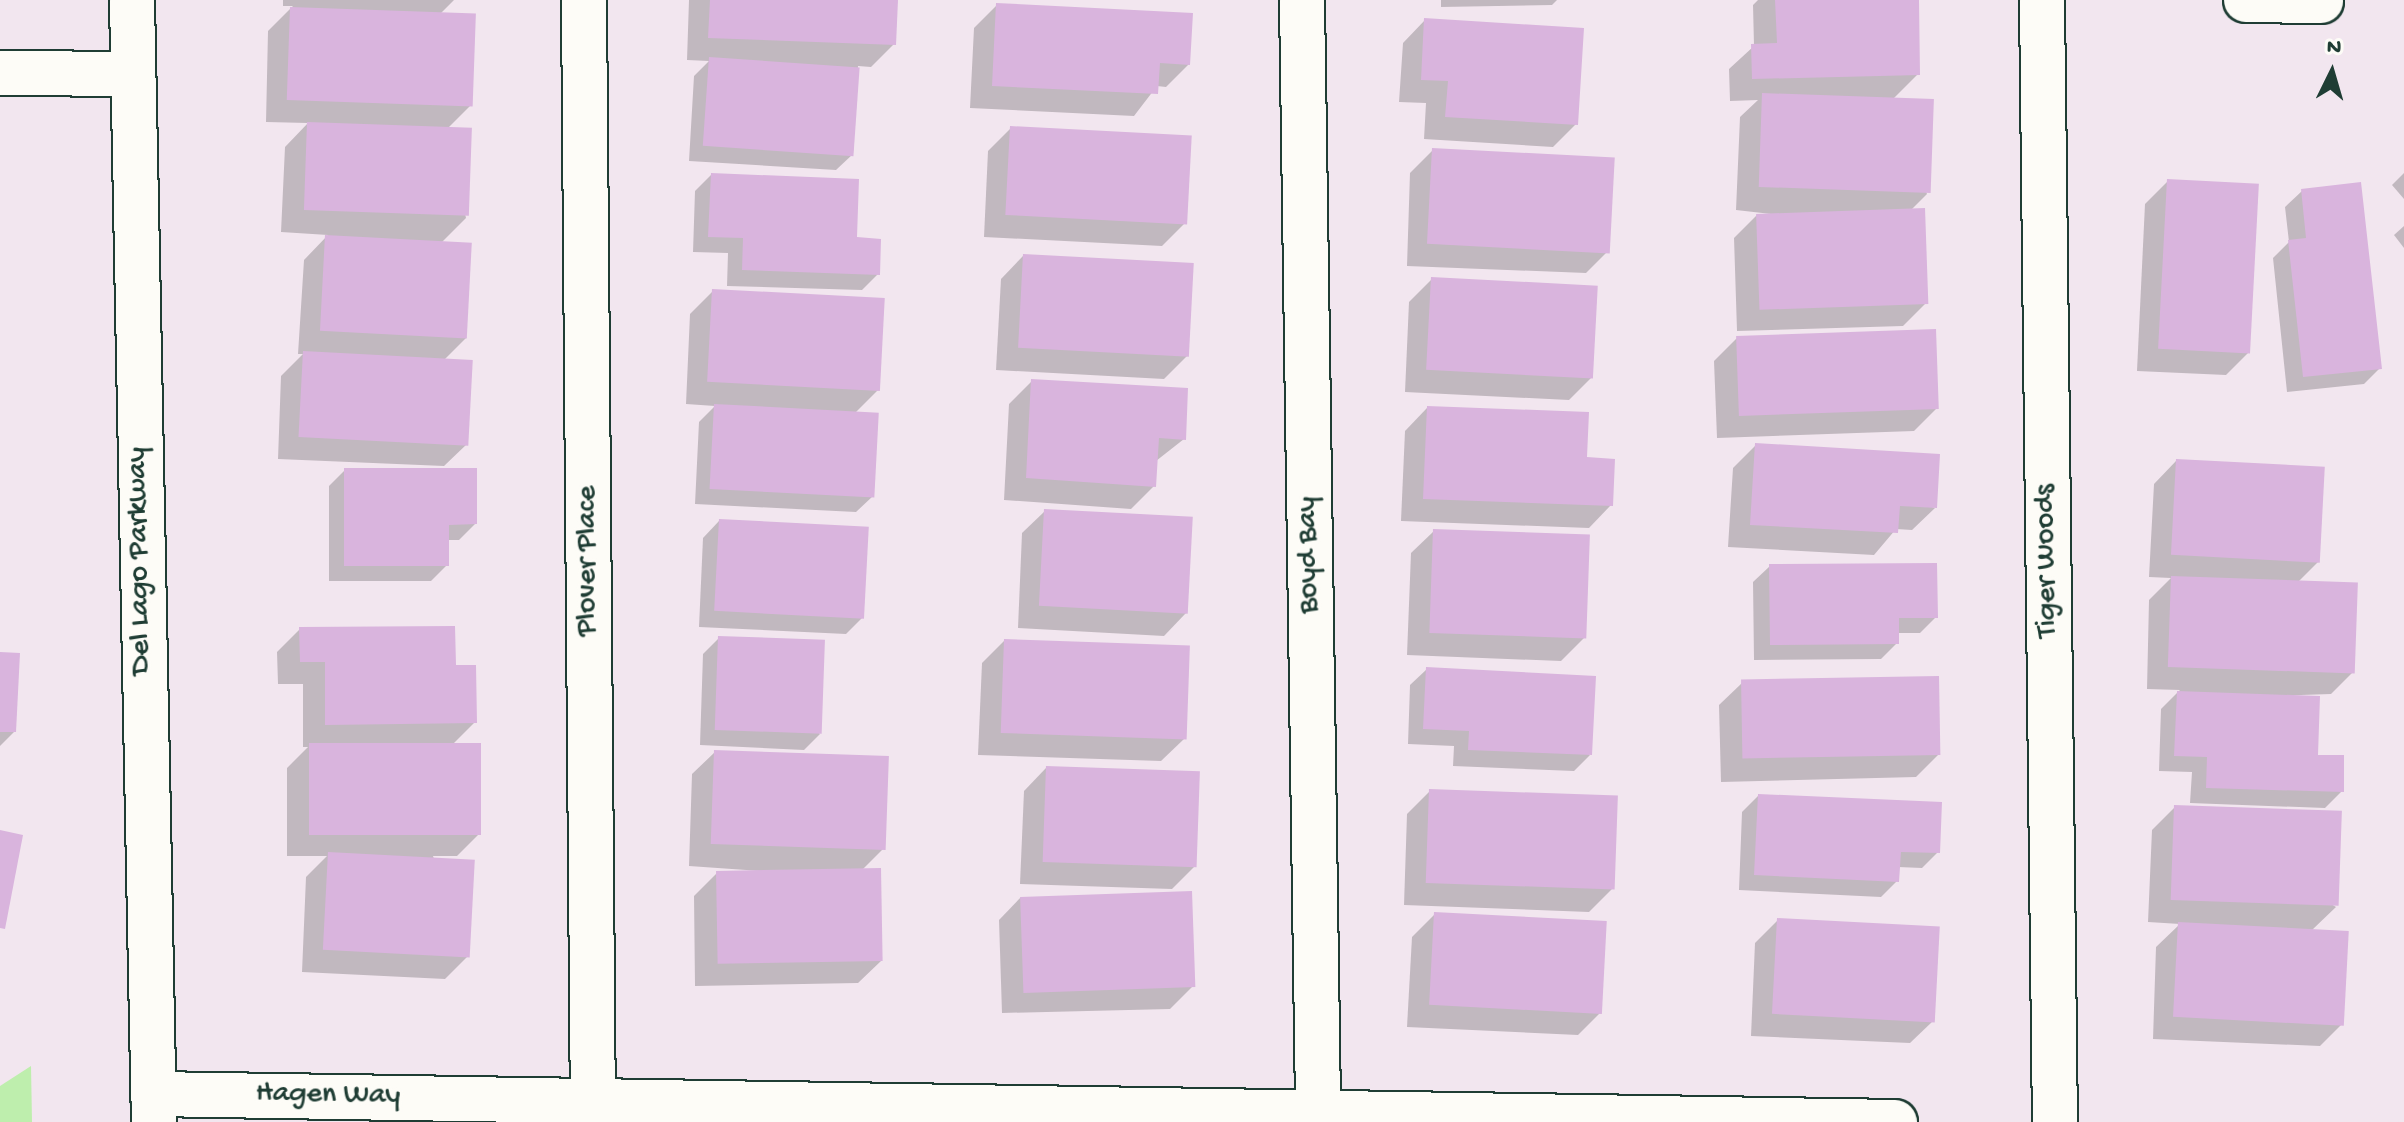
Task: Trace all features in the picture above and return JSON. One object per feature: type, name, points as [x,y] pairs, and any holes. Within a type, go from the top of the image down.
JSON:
[{"type":"street","name":"Del Lago Parkway","points":[[132,0],[131,74],[153,1108]]},
{"type":"street","name":"Plover Place","points":[[584,0],[593,1111]]},
{"type":"street","name":"Boyd Bay","points":[[1302,0],[1318,1109]]},
{"type":"street","name":"Tiger Woods","points":[[2042,0],[2055,1122]]},
{"type":"street","points":[[2246,0],[2321,1]]},
{"type":"street","points":[[0,73],[131,74]]},
{"type":"street","name":"Hagen Way","points":[[153,1108],[593,1111],[1318,1109],[1895,1122]]},
{"type":"green space","points":[[31,1066],[32,1122],[0,1122],[0,1086]]},
{"type":"building","points":[[710,0],[898,0],[896,45],[708,38]]},
{"type":"building","points":[[1775,0],[1919,0],[1920,75],[1752,79],[1751,44],[1777,43]]},
{"type":"building","points":[[996,3],[1193,13],[1190,65],[1160,63],[1158,94],[992,86]]},
{"type":"building","points":[[290,7],[476,13],[473,106],[287,100]]},
{"type":"building","points":[[1424,18],[1584,28],[1578,125],[1445,117],[1448,81],[1421,80]]},
{"type":"building","points":[[709,57],[860,68],[853,156],[703,146]]},
{"type":"building","points":[[1762,93],[1934,99],[1931,193],[1759,187]]},
{"type":"building","points":[[307,122],[472,128],[469,216],[304,210]]},
{"type":"building","points":[[1010,126],[1192,136],[1187,224],[1005,215]]},
{"type":"building","points":[[1432,148],[1615,158],[1610,253],[1427,244]]},
{"type":"building","points":[[711,173],[859,179],[857,237],[881,239],[880,275],[742,270],[743,238],[708,237]]},
{"type":"building","points":[[2167,179],[2259,184],[2250,354],[2158,349]]},
{"type":"building","points":[[2361,182],[2382,369],[2303,377],[2288,240],[2306,238],[2301,189]]},
{"type":"building","points":[[1925,208],[1928,304],[1759,310],[1756,214]]},
{"type":"building","points":[[325,235],[472,243],[467,339],[320,331]]},
{"type":"building","points":[[1023,254],[1194,263],[1189,357],[1018,348]]},
{"type":"building","points":[[1431,277],[1598,286],[1593,379],[1426,370]]},
{"type":"building","points":[[712,289],[885,298],[880,391],[707,382]]},
{"type":"building","points":[[1936,329],[1939,409],[1739,416],[1736,336]]},
{"type":"building","points":[[303,351],[473,360],[468,446],[298,437]]},
{"type":"building","points":[[1031,379],[1188,388],[1186,440],[1159,438],[1156,487],[1026,478]]},
{"type":"building","points":[[714,404],[879,413],[874,498],[710,489]]},
{"type":"building","points":[[1427,406],[1589,412],[1587,457],[1615,459],[1613,506],[1423,499]]},
{"type":"building","points":[[1755,443],[1940,454],[1937,508],[1900,506],[1898,533],[1750,525]]},
{"type":"building","points":[[2176,459],[2325,467],[2320,563],[2171,555]]},
{"type":"building","points":[[344,468],[477,468],[477,524],[449,525],[449,566],[344,566]]},
{"type":"building","points":[[1044,509],[1193,517],[1188,614],[1039,606]]},
{"type":"building","points":[[719,519],[869,527],[864,619],[714,611]]},
{"type":"building","points":[[1433,529],[1590,534],[1586,638],[1429,633]]},
{"type":"building","points":[[1937,563],[1938,618],[1899,618],[1899,644],[1770,645],[1769,564]]},
{"type":"building","points":[[2171,576],[2358,583],[2355,673],[2168,667]]},
{"type":"building","points":[[455,626],[456,665],[476,665],[477,723],[325,725],[325,662],[300,662],[299,627]]},
{"type":"building","points":[[718,636],[825,640],[822,734],[715,730]]},
{"type":"building","points":[[1004,639],[1190,645],[1187,739],[1001,733]]},
{"type":"building","points":[[0,652],[20,653],[16,732],[0,732]]},
{"type":"building","points":[[1426,667],[1596,676],[1592,755],[1468,750],[1469,731],[1423,729]]},
{"type":"building","points":[[1939,676],[1940,755],[1742,758],[1741,679]]},
{"type":"building","points":[[2177,691],[2320,696],[2318,755],[2344,755],[2344,792],[2206,788],[2207,757],[2174,756]]},
{"type":"building","points":[[309,743],[481,743],[481,835],[309,835]]},
{"type":"building","points":[[714,750],[889,756],[886,850],[711,844]]},
{"type":"building","points":[[1046,766],[1200,771],[1197,867],[1043,862]]},
{"type":"building","points":[[1429,789],[1618,796],[1615,890],[1426,883]]},
{"type":"building","points":[[1758,794],[1942,802],[1940,853],[1901,852],[1899,882],[1754,875]]},
{"type":"building","points":[[2174,805],[2342,811],[2339,906],[2171,900]]},
{"type":"building","points":[[0,830],[23,835],[5,929],[0,928]]},
{"type":"building","points":[[328,852],[475,860],[470,958],[323,950]]},
{"type":"building","points":[[881,868],[883,961],[718,964],[716,871]]},
{"type":"building","points":[[1192,891],[1195,987],[1023,993],[1020,897]]},
{"type":"building","points":[[1434,912],[1607,921],[1602,1014],[1429,1005]]},
{"type":"building","points":[[1777,918],[1940,927],[1935,1022],[1772,1014]]},
{"type":"building","points":[[2178,922],[2349,931],[2344,1026],[2173,1017]]}]
